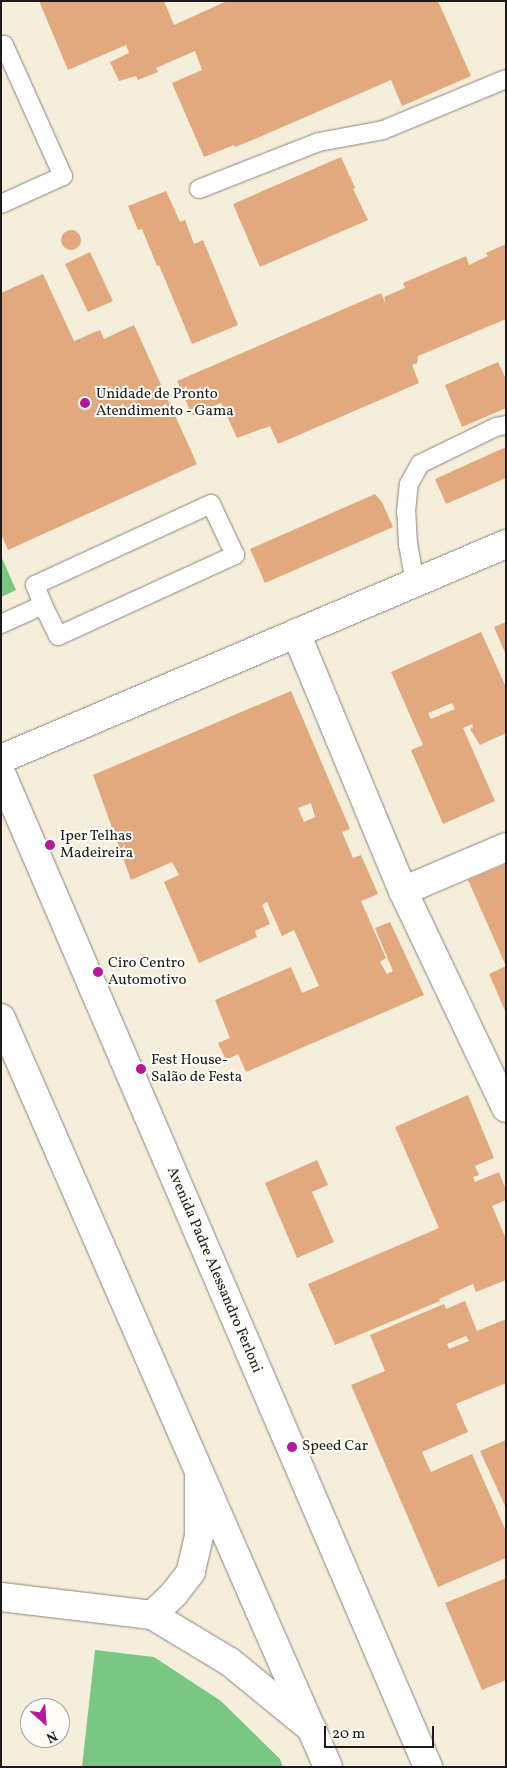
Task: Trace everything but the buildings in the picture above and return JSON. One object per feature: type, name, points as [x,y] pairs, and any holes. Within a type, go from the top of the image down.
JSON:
[{"type":"main road","points":[[1,759],[506,544]]},
{"type":"main road","points":[[296,633],[403,891],[505,1104]]},
{"type":"main road","name":"Avenida Padre Alessandro Ferloni","points":[[1,773],[428,1767]]},
{"type":"main road","points":[[403,891],[506,846]]},
{"type":"main road","points":[[1,1018],[328,1767]]},
{"type":"main road","points":[[152,1615],[174,1594],[191,1572],[198,1536],[199,1473]]},
{"type":"main road","points":[[1,1597],[152,1615],[230,1662],[312,1729]]},
{"type":"lane","points":[[1,46],[4,45],[62,176],[1,204]]},
{"type":"lane","points":[[199,189],[319,142],[383,130],[506,79]]},
{"type":"lane","points":[[415,583],[408,545],[406,511],[409,484],[420,464],[496,427],[506,425]]},
{"type":"lane","points":[[211,504],[235,555],[58,636],[43,605],[35,585],[211,504]]},
{"type":"lane","points":[[1,624],[43,605]]},
{"type":"green space","points":[[1,556],[16,590],[1,597]]},
{"type":"green space","points":[[95,1650],[154,1657],[221,1701],[280,1759],[283,1767],[82,1767]]},
{"type":"place","name":"Unidade de Pronto Atendimento - Gama","points":[[85,403]]},
{"type":"place","name":"Iper Telhas Madeireira","points":[[50,845]]},
{"type":"place","name":"Ciro Centro Automotivo","points":[[98,972]]},
{"type":"place","name":"Fest House- Salão de Festa","points":[[141,1069]]},
{"type":"place","name":"Speed Car","points":[[292,1447]]}]
